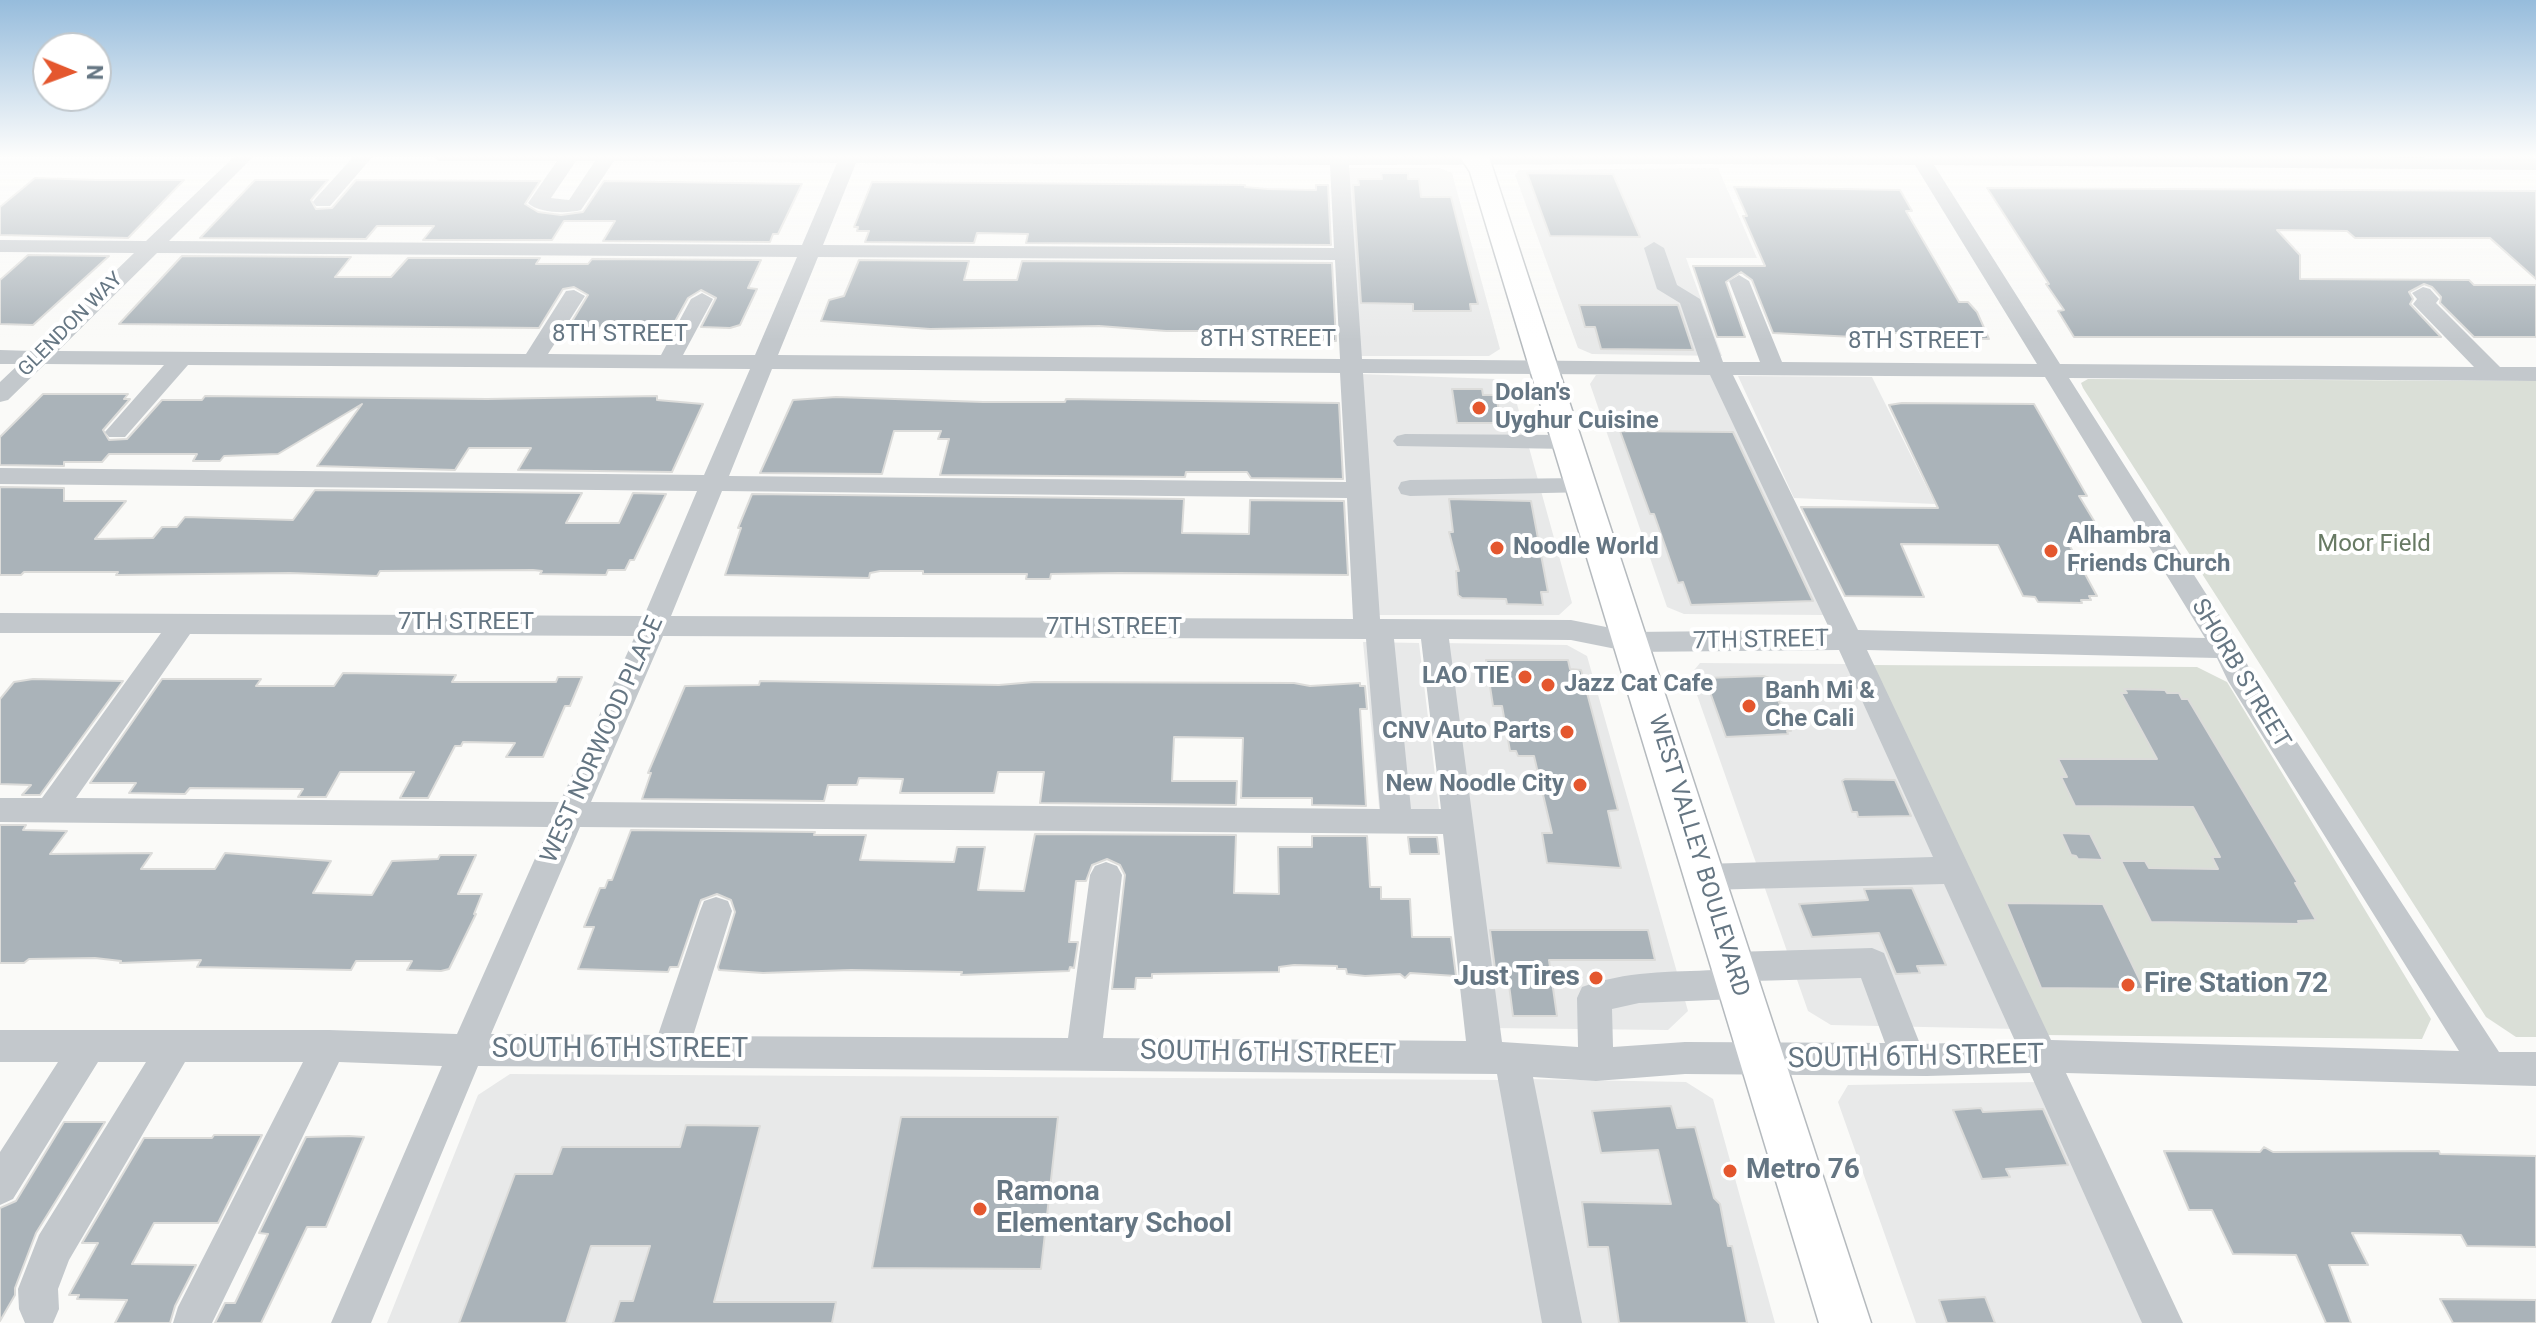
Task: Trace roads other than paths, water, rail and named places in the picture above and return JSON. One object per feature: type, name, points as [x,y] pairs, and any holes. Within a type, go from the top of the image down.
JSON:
[{"type":"main road","name":"WEST VALLEY BOULEVARD","points":[[1496,217],[1845,1323]]},
{"type":"street","name":"GLENDON WAY","points":[[0,395],[180,217]]},
{"type":"street","name":"WEST NORWOOD PLACE","points":[[351,1323],[572,814],[824,217]]},
{"type":"street","points":[[1343,217],[1359,490],[1397,822]]},
{"type":"street","name":"SHORB STREET","points":[[1956,217],[2226,648],[2238,674],[2490,1069]]},
{"type":"street","points":[[0,246],[1346,254]]},
{"type":"street","points":[[1654,248],[1668,289],[1689,299],[1716,368],[1745,419],[1849,640],[2163,1323]]},
{"type":"street","points":[[1739,281],[1780,367]]},
{"type":"street","points":[[2423,293],[2428,299],[2424,304],[2493,373]]},
{"type":"street","points":[[533,360],[574,296]]},
{"type":"street","points":[[669,361],[702,299]]},
{"type":"street","points":[[1767,299],[1763,304],[1764,317],[1780,367]]},
{"type":"street","name":"8TH STREET","points":[[0,357],[2536,374]]},
{"type":"street","points":[[117,432],[183,357]]},
{"type":"street","points":[[1405,441],[1567,442]]},
{"type":"street","points":[[0,476],[1359,490]]},
{"type":"street","points":[[1410,488],[1581,486]]},
{"type":"street","points":[[51,810],[184,622]]},
{"type":"street","name":"7TH STREET","points":[[0,623],[1571,630],[1631,642],[1849,640],[2226,648]]},
{"type":"street","points":[[1434,629],[1457,822],[1499,1057],[1562,1323]]},
{"type":"street","points":[[0,810],[1457,822]]},
{"type":"street","points":[[1704,877],[1953,870]]},
{"type":"street","points":[[1084,1052],[1106,875]]},
{"type":"street","points":[[671,1050],[716,911]]},
{"type":"street","points":[[1596,1065],[1594,998],[1639,988],[1872,963],[1909,1060]]},
{"type":"street","name":"SOUTH 6TH STREET","points":[[0,1046],[1084,1052],[1499,1057],[1596,1065],[1685,1058],[1909,1060],[2038,1056],[2536,1069]]},
{"type":"street","points":[[0,1186],[88,1046]]},
{"type":"street","points":[[192,1321],[329,1046]]},
{"type":"street","points":[[39,1309],[38,1289],[53,1249],[174,1048]]},
{"type":"place","name":"Dolan's Uyghur Cuisine","points":[[1479,408]]},
{"type":"place","name":"Noodle World","points":[[1497,548]]},
{"type":"place","name":"Alhambra Friends Church","points":[[2051,551]]},
{"type":"place","name":"LAO TIE","points":[[1525,677]]},
{"type":"place","name":"Jazz Cat Cafe","points":[[1548,685]]},
{"type":"place","name":"Banh Mi & Che Cali","points":[[1749,706]]},
{"type":"place","name":"CNV Auto Parts","points":[[1567,732]]},
{"type":"place","name":"New Noodle City","points":[[1580,785]]},
{"type":"place","name":"Just Tires","points":[[1596,978]]},
{"type":"place","name":"Fire Station 72","points":[[2128,985]]},
{"type":"place","name":"Metro 76","points":[[1730,1171]]},
{"type":"place","name":"Ramona Elementary School","points":[[980,1209]]},
{"type":"park label","name":"Moor Field","points":[[2374,545]]}]
